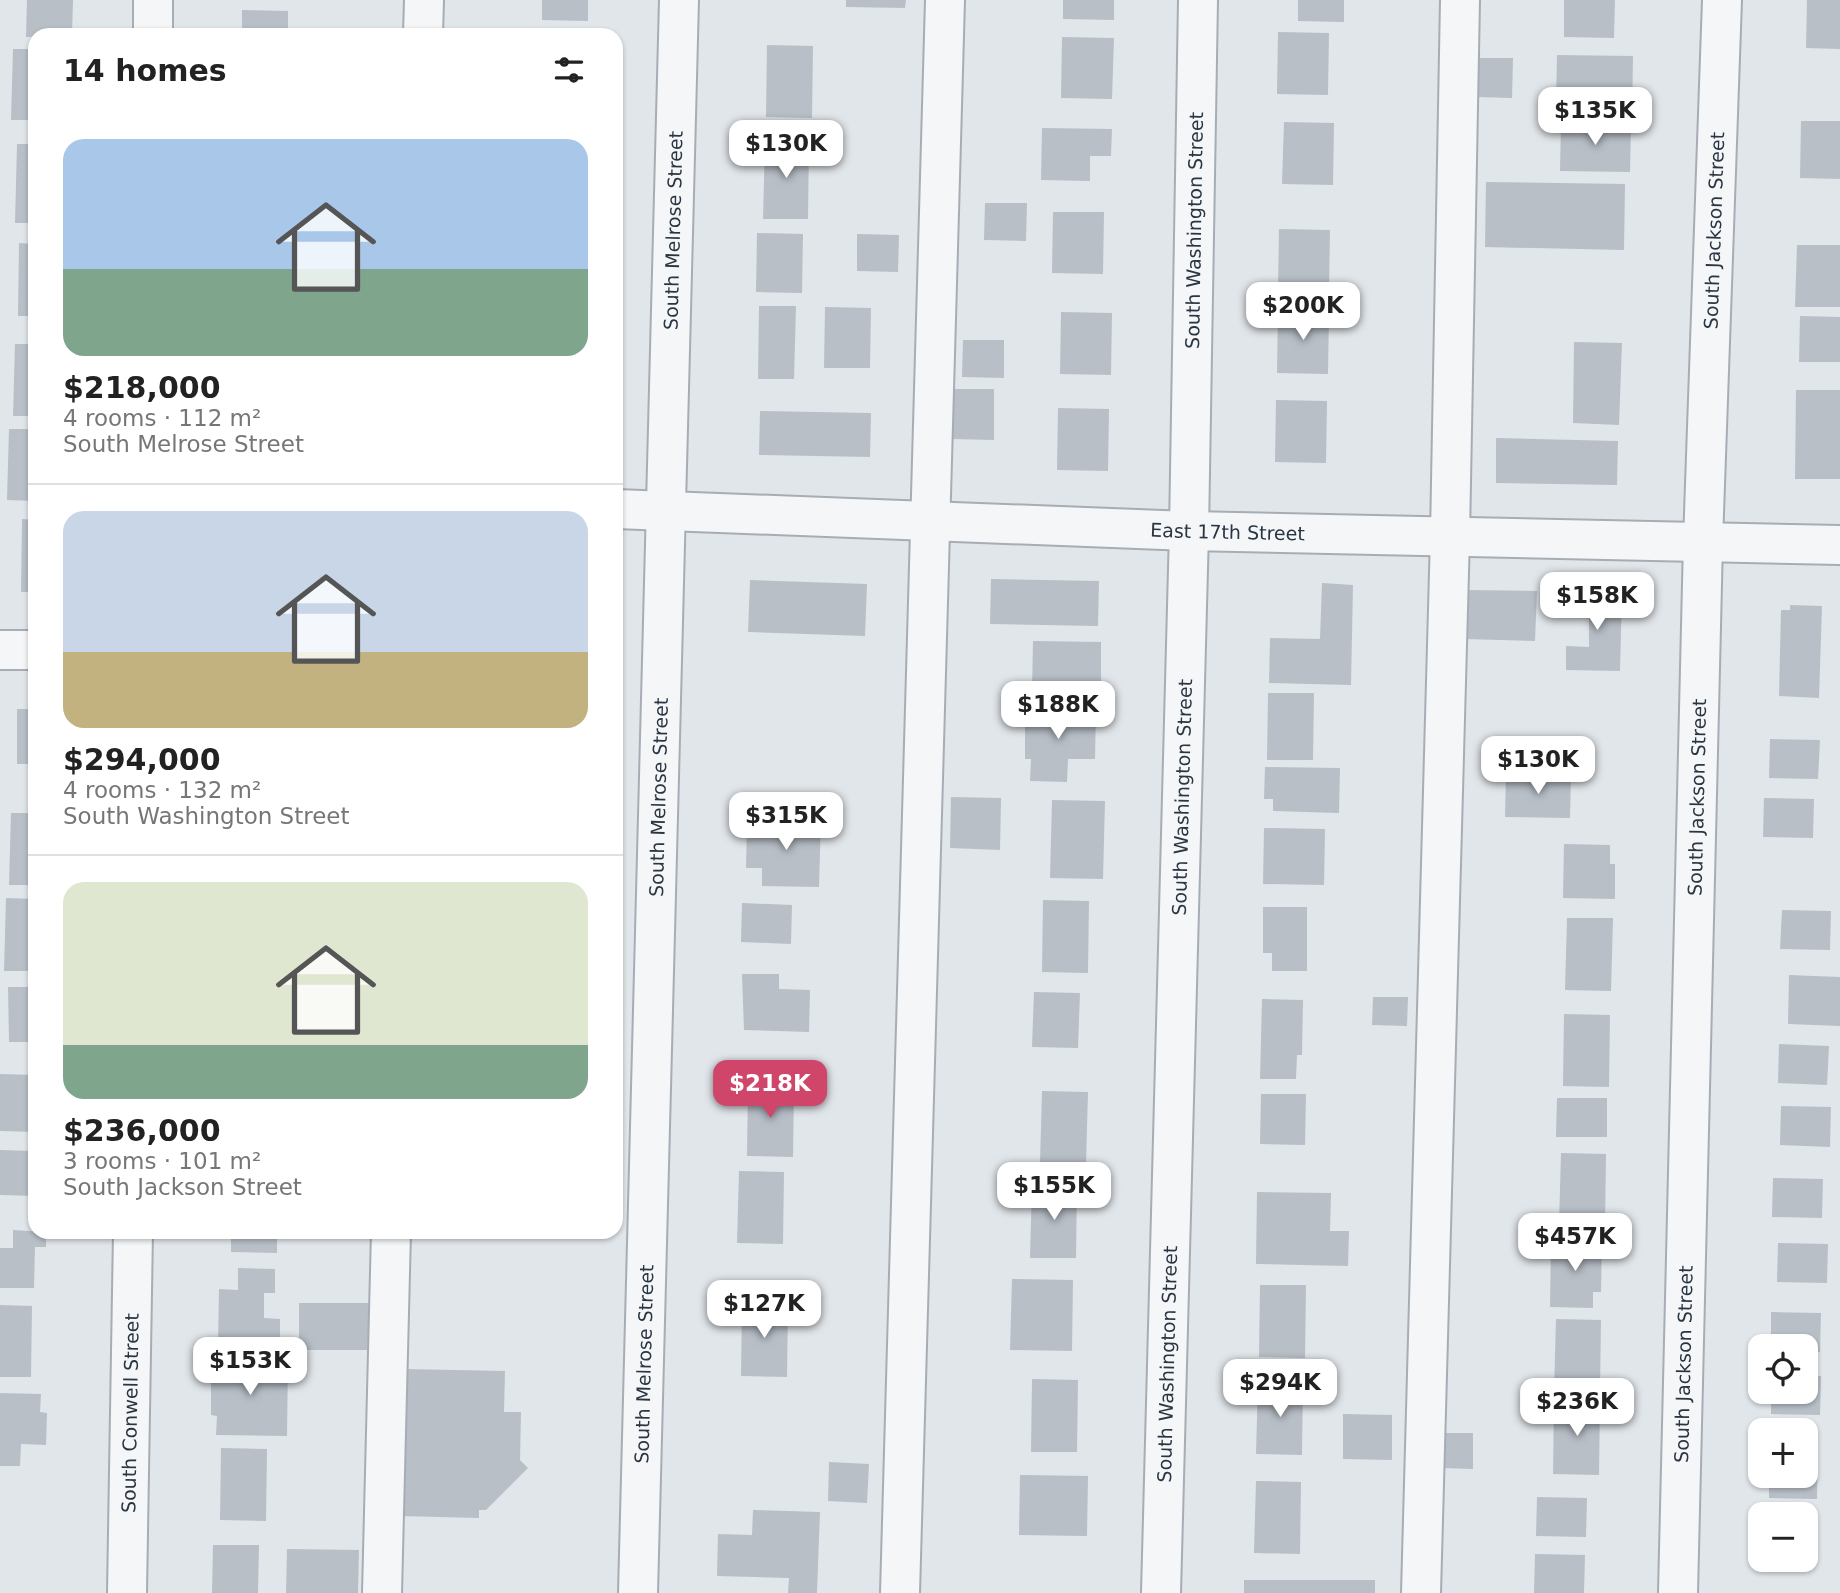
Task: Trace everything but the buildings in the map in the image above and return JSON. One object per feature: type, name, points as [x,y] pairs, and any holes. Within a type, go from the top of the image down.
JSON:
[{"type":"street","points":[[153,0],[153,28]]},
{"type":"street","points":[[423,28],[424,0]]},
{"type":"street","name":"South Melrose Street","points":[[638,1593],[679,0]]},
{"type":"street","points":[[900,1593],[928,520],[945,0]]},
{"type":"street","name":"South Washington Street","points":[[1161,1593],[1189,531],[1198,0]]},
{"type":"street","points":[[1421,1593],[1450,536],[1460,0]]},
{"type":"street","name":"South Jackson Street","points":[[1678,1593],[1703,542],[1723,0]]},
{"type":"street","name":"East 17th Street","points":[[623,509],[1189,531],[1840,545]]},
{"type":"street","points":[[0,650],[28,650]]},
{"type":"street","name":"South Conwell Street","points":[[127,1593],[133,1239]]},
{"type":"street","points":[[382,1593],[391,1239]]}]
